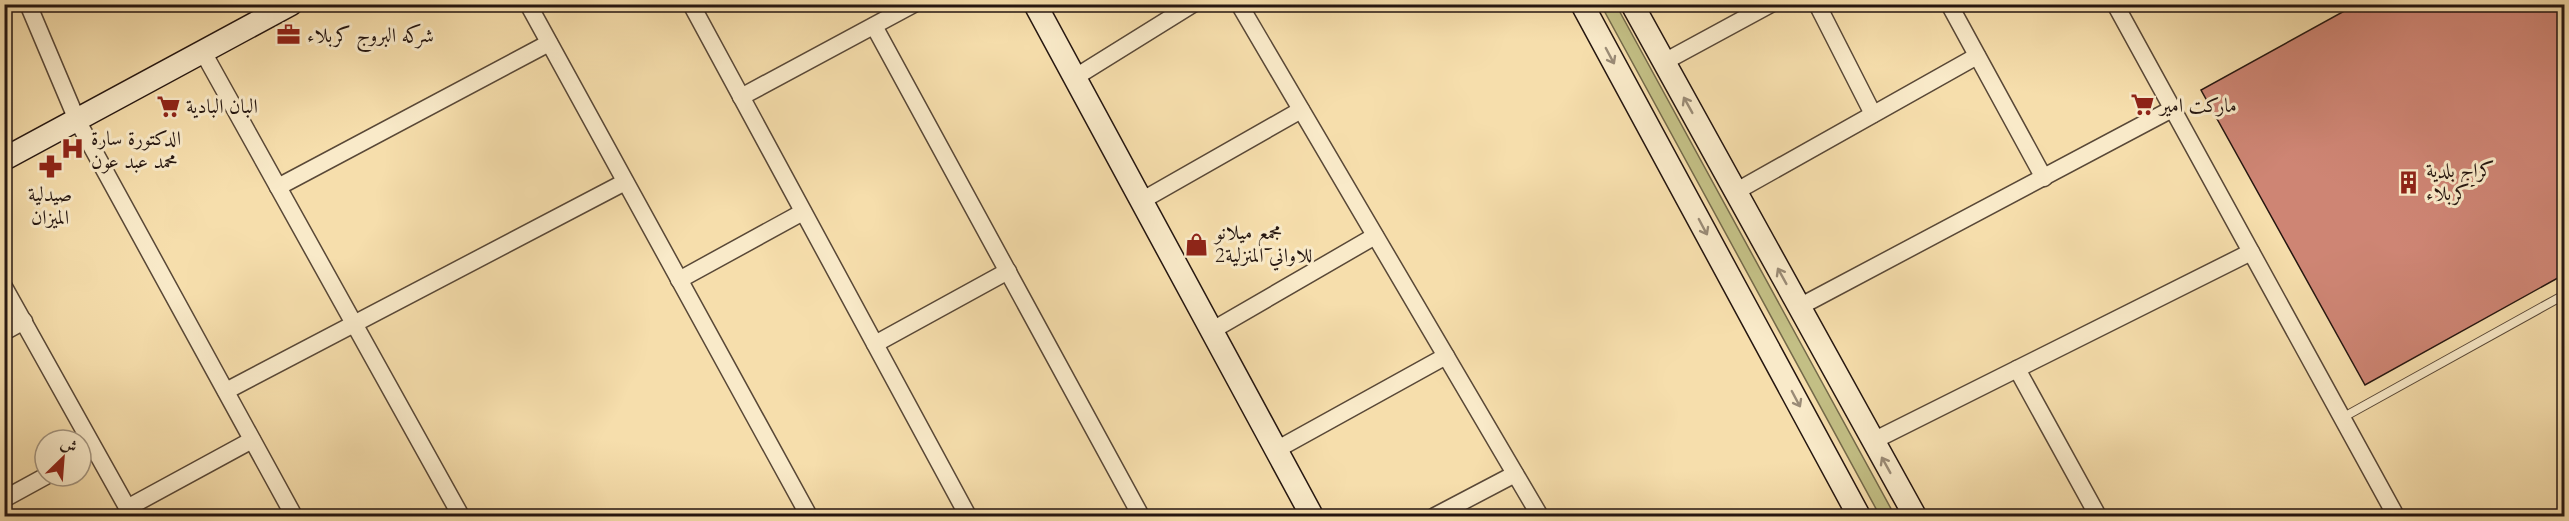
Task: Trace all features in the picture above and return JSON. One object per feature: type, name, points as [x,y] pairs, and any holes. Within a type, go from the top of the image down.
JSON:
[{"type":"main road","points":[[4,159],[291,4]]},
{"type":"main road","points":[[1035,4],[1312,516]]},
{"type":"main road","points":[[1582,4],[1860,516]]},
{"type":"main road","points":[[1632,4],[1915,516]]},
{"type":"street","points":[[28,4],[77,120],[294,516]]},
{"type":"street","points":[[528,4],[809,516]]},
{"type":"street","points":[[691,4],[968,516]]},
{"type":"street","points":[[741,97],[914,4]]},
{"type":"street","points":[[1074,78],[1193,4]]},
{"type":"street","points":[[1239,4],[1540,516]]},
{"type":"street","points":[[1664,62],[1771,4]]},
{"type":"street","points":[[1817,4],[1873,114]]},
{"type":"street","points":[[1949,4],[2044,178]]},
{"type":"street","points":[[2115,4],[2342,418],[2392,515]]},
{"type":"street","points":[[874,26],[1008,271],[1136,515]]},
{"type":"street","points":[[278,187],[549,43]]},
{"type":"street","points":[[202,52],[461,516]]},
{"type":"street","points":[[1735,192],[1977,56]]},
{"type":"street","points":[[1798,307],[2172,109]]},
{"type":"street","points":[[1141,201],[1301,110]]},
{"type":"street","points":[[226,391],[625,182]]},
{"type":"street","points":[[679,280],[803,212]]},
{"type":"street","points":[[1211,331],[1375,236]]},
{"type":"street","points":[[1873,441],[2251,252]]},
{"type":"street","points":[[875,344],[1008,271]]},
{"type":"street","points":[[4,287],[24,321],[76,428]]},
{"type":"street","points":[[4,332],[24,321]]},
{"type":"street","points":[[1276,450],[1446,356]]},
{"type":"street","points":[[2017,369],[2098,516]]},
{"type":"street","points":[[93,460],[129,512],[252,440]]},
{"type":"street","points":[[1436,516],[1515,474]]},
{"type":"street","points":[[4,499],[33,483]]},
{"type":"lane","points":[[2342,418],[2565,296]]},
{"type":"shaded area","points":[[1601,5],[1616,5],[1895,516],[1880,516]]},
{"type":"building","name":"كراج بلدية كربلاء","points":[[2357,4],[2565,4],[2565,274],[2365,385],[2201,90]]},
{"type":"place","name":"شركه البروج كربلاء","points":[[289,35]]},
{"type":"place","name":"ماركت امير","points":[[2142,105]]},
{"type":"place","name":"البان البادية","points":[[168,106]]},
{"type":"place","name":"الدكتورة سارة محمد عبد عون","points":[[73,149]]},
{"type":"place","name":"صيدلية الميزان","points":[[50,166]]},
{"type":"place","name":"كراج بلدية كربلاء","points":[[2408,182]]},
{"type":"place","name":"مجمع ميلانو للاواني المنزلية2","points":[[1197,244]]}]
